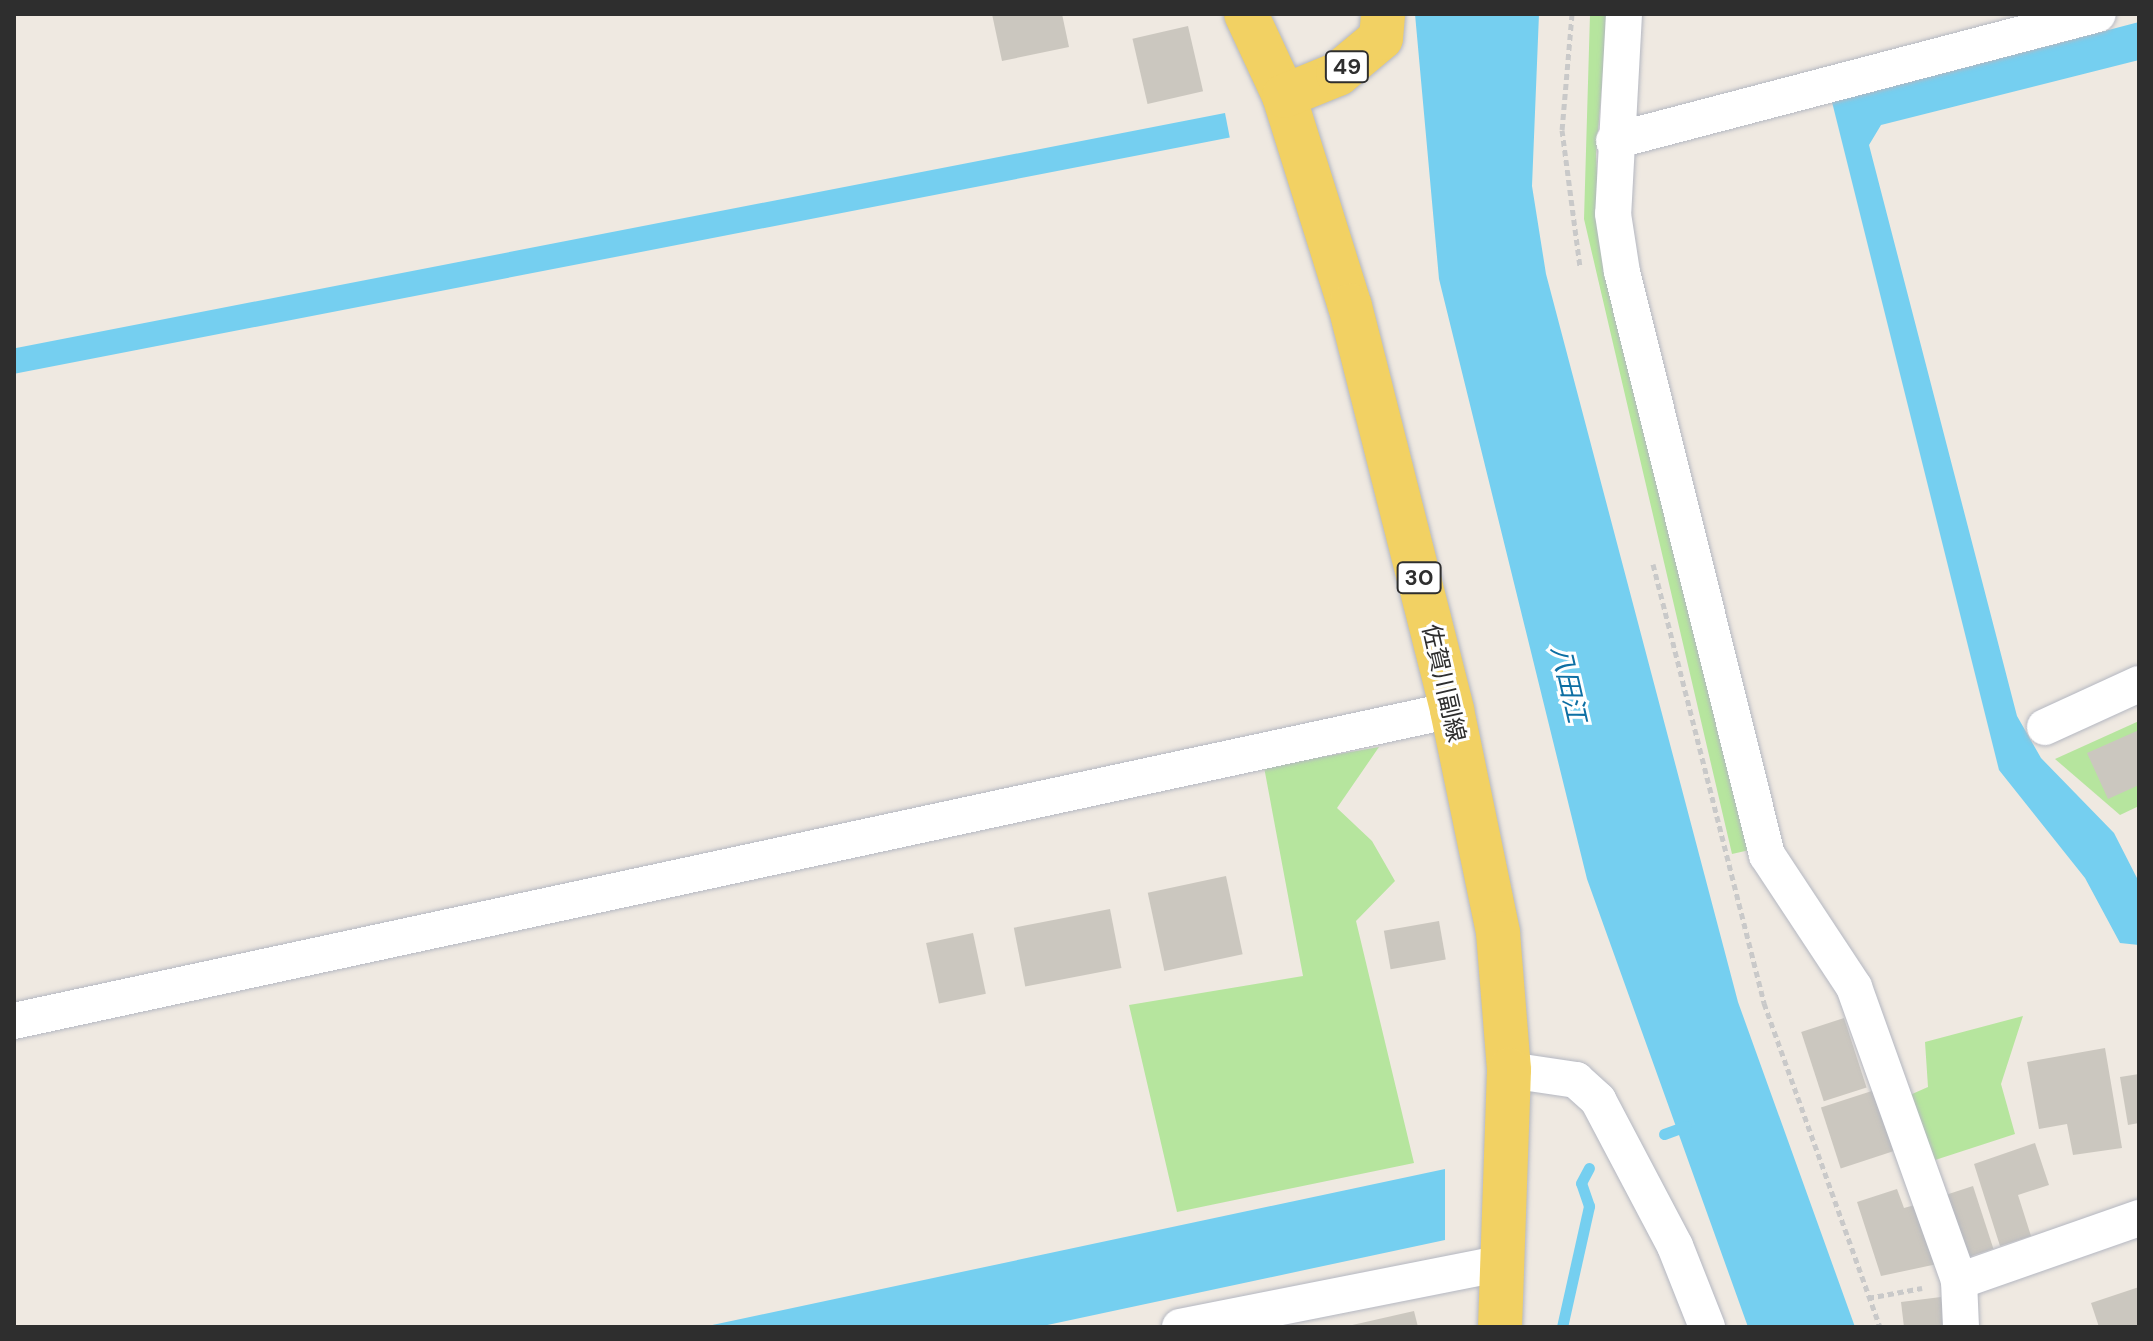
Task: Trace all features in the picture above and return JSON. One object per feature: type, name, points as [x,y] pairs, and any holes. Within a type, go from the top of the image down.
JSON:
[{"type":"main road","name":"佐賀川副線","points":[[1246,14],[1284,96],[1350,306],[1452,710],[1498,933],[1509,1070],[1500,1327]]},
{"type":"main road","name":"49","points":[[1284,96],[1338,74],[1381,38],[1383,14]]},
{"type":"street","points":[[1624,14],[1614,141],[1613,214],[1622,272],[1767,855],[1854,987],[1959,1281],[1961,1327]]},
{"type":"street","points":[[1614,141],[2098,14]]},
{"type":"street","points":[[2045,727],[2139,684]]},
{"type":"street","points":[[14,1021],[1452,710]]},
{"type":"street","points":[[1509,1070],[1576,1080],[1598,1100],[1675,1246],[1707,1327]]},
{"type":"street","points":[[1959,1281],[2139,1218]]},
{"type":"street","points":[[1180,1327],[1219,1323],[1504,1263]]},
{"type":"path","points":[[1868,1298],[1959,1281]]},
{"type":"green space","points":[[1590,14],[1608,14],[1596,154],[1601,244],[1754,849],[1732,854],[1584,219]]},
{"type":"green space","points":[[2139,721],[2139,806],[2120,815],[2055,759]]},
{"type":"green space","points":[[1379,747],[1337,808],[1372,841],[1395,881],[1356,921],[1414,1163],[1177,1212],[1129,1005],[1303,976],[1264,767]]},
{"type":"green space","points":[[2023,1016],[2001,1084],[2015,1134],[1929,1162],[1903,1098],[1928,1087],[1925,1042]]},
{"type":"water","name":"八田江","points":[[1415,14],[1539,14],[1532,186],[1546,274],[1738,1002],[1855,1327],[1748,1327],[1587,879],[1439,279]]},
{"type":"water","points":[[2139,22],[2139,60],[1881,125],[1869,145],[2017,716],[2041,758],[2114,833],[2139,882],[2139,945],[2120,943],[2085,878],[1999,770],[1832,102]]},
{"type":"water","points":[[1225,113],[1230,138],[15,374],[14,348]]},
{"type":"water","points":[[1445,1169],[1445,1240],[1038,1327],[703,1327]]},
{"type":"building","points":[[992,14],[1062,14],[1069,47],[1002,61]]},
{"type":"building","points":[[1188,26],[1203,91],[1148,104],[1132,39]]},
{"type":"building","points":[[2139,730],[2139,785],[2108,799],[2087,753]]},
{"type":"building","points":[[1226,876],[1243,954],[1164,971],[1148,893]]},
{"type":"building","points":[[1110,909],[1121,968],[1025,987],[1014,928]]},
{"type":"building","points":[[1439,921],[1446,959],[1391,969],[1384,931]]},
{"type":"building","points":[[973,933],[986,994],[939,1004],[926,943]]},
{"type":"building","points":[[1844,1018],[1867,1087],[1824,1101],[1801,1032]]},
{"type":"building","points":[[2105,1048],[2122,1148],[2073,1155],[2067,1124],[2039,1129],[2027,1062]]},
{"type":"building","points":[[2139,1074],[2139,1123],[2128,1125],[2120,1077]]},
{"type":"building","points":[[1878,1089],[1898,1150],[1841,1168],[1821,1108]]},
{"type":"building","points":[[2035,1143],[2049,1185],[2018,1195],[2031,1236],[2000,1246],[1974,1164]]},
{"type":"building","points":[[1973,1186],[1993,1249],[1967,1257],[1946,1195]]},
{"type":"building","points":[[1897,1189],[1904,1208],[1922,1203],[1942,1263],[1881,1276],[1857,1202]]},
{"type":"building","points":[[2139,1287],[2139,1327],[2099,1327],[2091,1303]]},
{"type":"building","points":[[1941,1297],[1945,1327],[1904,1327],[1901,1302]]},
{"type":"building","points":[[1414,1311],[1418,1327],[1348,1326]]},
{"type":"waterway","points":[[1664,1134],[1686,1126]]},
{"type":"waterway","points":[[1562,1327],[1589,1206],[1581,1183],[1589,1168]]}]
